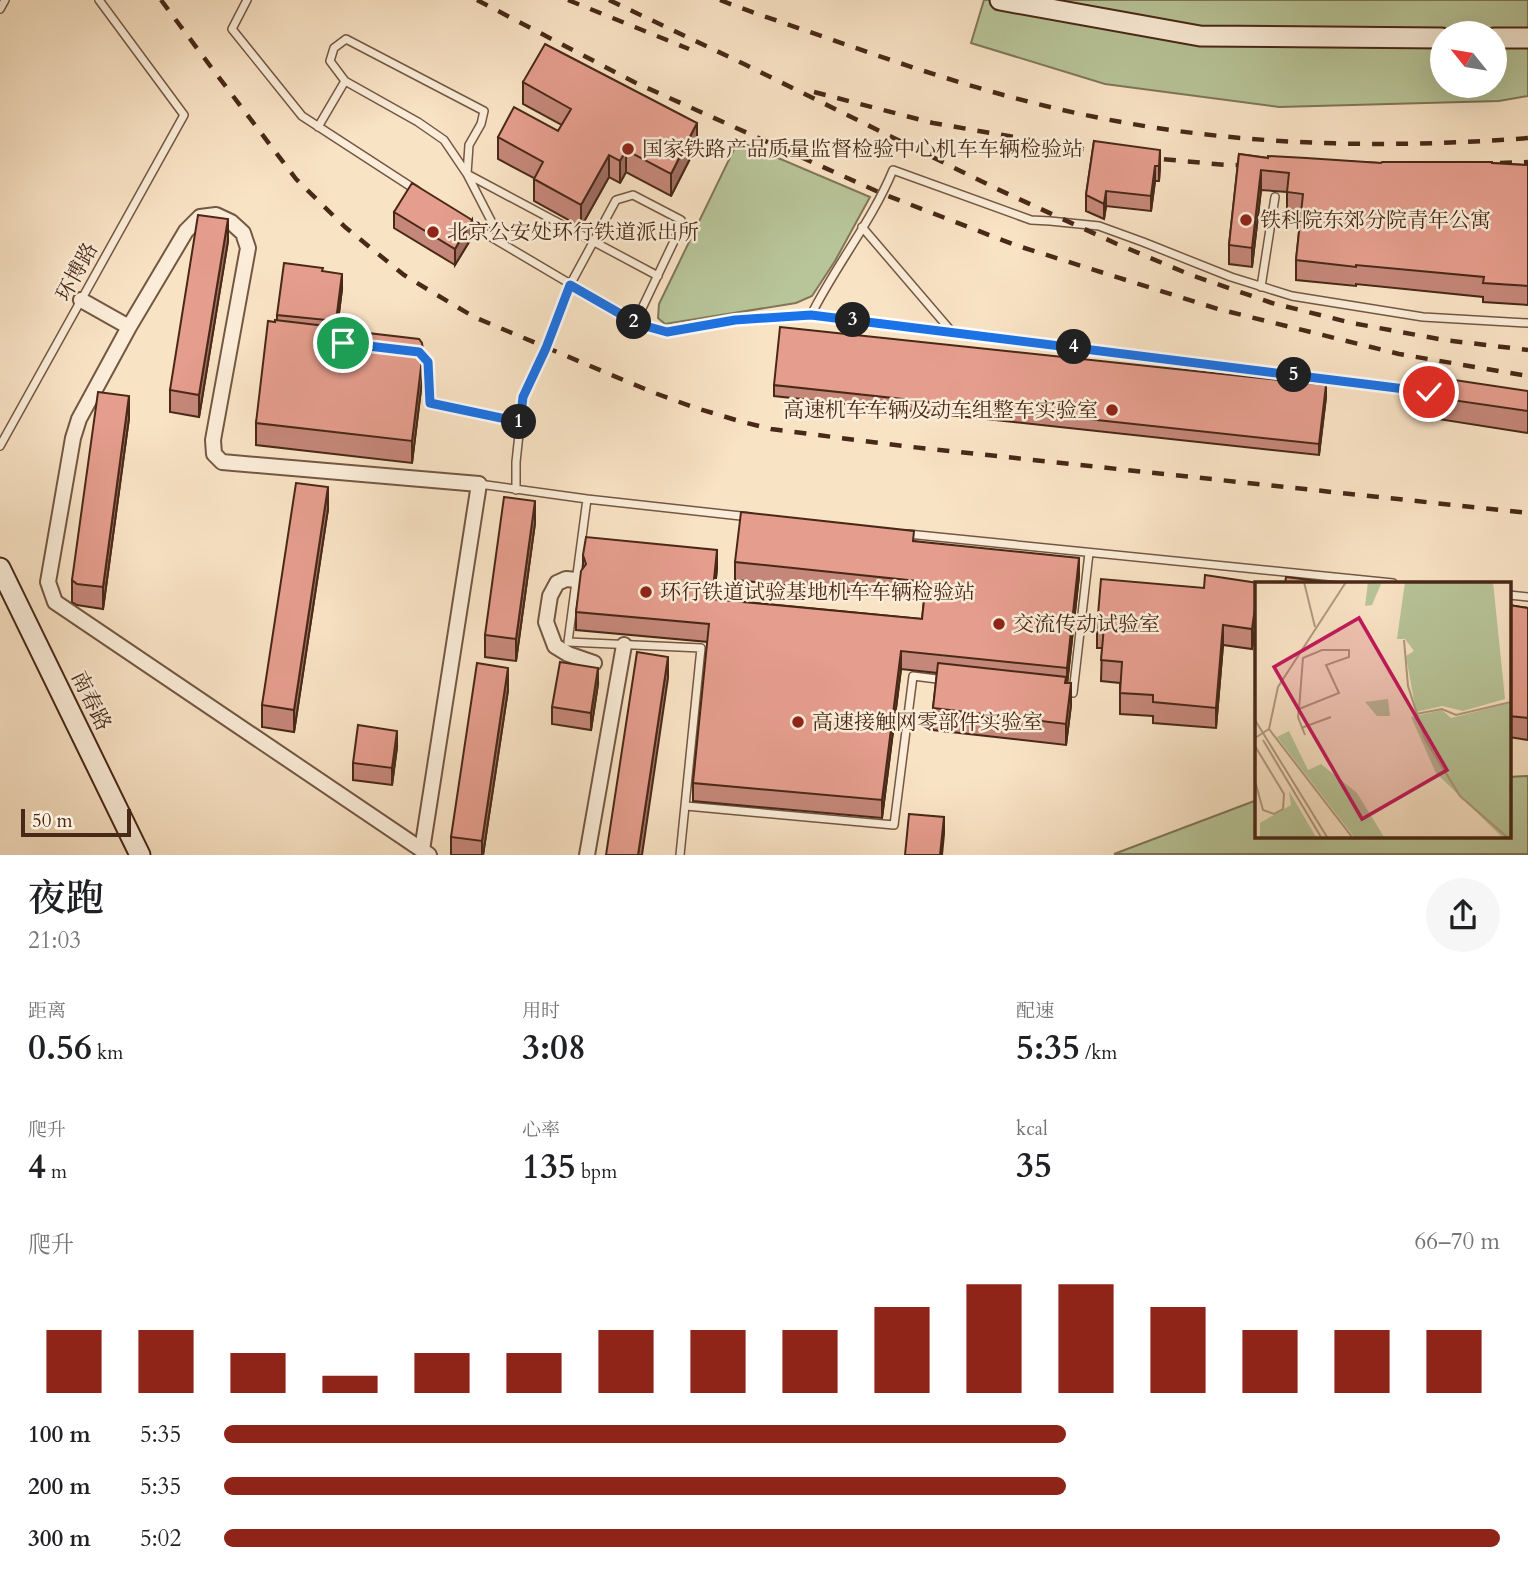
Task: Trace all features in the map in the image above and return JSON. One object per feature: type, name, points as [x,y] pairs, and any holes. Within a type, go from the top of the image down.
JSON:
[{"type":"street","points":[[1000,0],[1200,36],[1430,37]]},
{"type":"street","points":[[1507,38],[1528,38]]},
{"type":"street","points":[[216,215],[231,222],[243,233],[248,248],[213,440],[214,454],[222,462],[479,484],[426,852],[55,602],[48,582],[73,439],[79,419],[129,327],[186,231],[200,218],[216,215]]},
{"type":"street","points":[[81,300],[129,327]]},
{"type":"street","name":"南春路","points":[[0,568],[141,855]]},
{"type":"street","points":[[577,580],[566,579],[557,583],[550,596],[546,622],[555,646],[568,654],[594,663]]},
{"type":"street","points":[[587,855],[624,645]]},
{"type":"lane","points":[[0,9],[5,0]]},
{"type":"lane","name":"环博路","points":[[0,446],[184,115],[99,0]]},
{"type":"lane","points":[[247,0],[232,29],[302,116],[423,195]]},
{"type":"lane","points":[[467,174],[468,145],[481,124],[484,111],[346,39],[334,48],[330,61],[345,81],[418,122],[444,140],[467,174],[504,246]]},
{"type":"lane","points":[[318,127],[345,81]]},
{"type":"lane","points":[[811,315],[824,289],[883,194],[892,170],[1031,220],[1099,226],[1231,277],[1292,296],[1423,317],[1528,323]]},
{"type":"lane","points":[[467,174],[658,276]]},
{"type":"lane","points":[[516,490],[516,462],[523,397],[546,348],[570,285],[593,242],[616,200],[633,195],[681,220],[676,237],[635,323]]},
{"type":"lane","points":[[1262,287],[1275,197]]},
{"type":"lane","points":[[458,217],[635,323],[667,332],[735,320],[811,315],[1462,397]]},
{"type":"lane","points":[[862,227],[952,332]]},
{"type":"lane","points":[[405,350],[419,352],[428,362],[430,403],[520,422]]},
{"type":"lane","points":[[479,484],[763,518]]},
{"type":"lane","points":[[587,499],[568,642],[701,648],[680,855]]},
{"type":"lane","points":[[899,533],[1383,582]]},
{"type":"lane","points":[[1060,691],[1073,693],[1089,553]]},
{"type":"lane","points":[[1510,595],[1528,597]]},
{"type":"lane","points":[[685,806],[894,825],[913,676],[953,680]]},
{"type":"green space","points":[[984,0],[1528,0],[1528,96],[1499,101],[1279,107],[1105,84],[971,43]]},
{"type":"green space","points":[[738,141],[870,197],[835,261],[812,296],[796,303],[665,324],[658,318],[659,304]]},
{"type":"green space","points":[[1528,776],[1528,854],[1114,854],[1255,801],[1255,837],[1510,837],[1510,777]]},
{"type":"building","name":"国家铁路产品质量监督检验中心机车车辆检验站","points":[[545,44],[697,123],[671,174],[626,150],[620,161],[609,155],[581,205],[534,179],[543,162],[498,137],[514,107],[558,131],[571,109],[523,82]]},
{"type":"building","points":[[1094,141],[1160,150],[1151,196],[1106,191],[1104,204],[1086,195]]},
{"type":"building","points":[[1239,154],[1268,158],[1381,163],[1492,162],[1528,165],[1528,286],[1483,283],[1484,277],[1296,260],[1303,194],[1287,192],[1289,173],[1261,170],[1252,248],[1229,245]]},
{"type":"building","points":[[412,183],[472,220],[455,249],[394,212]]},
{"type":"building","points":[[198,215],[228,219],[199,395],[170,390]]},
{"type":"building","points":[[284,263],[323,268],[322,271],[342,274],[336,321],[277,315]]},
{"type":"building","points":[[268,321],[419,339],[423,351],[412,441],[256,423]]},
{"type":"building","name":"高速机车车辆及动车组整车实验室","points":[[780,327],[1326,385],[1319,444],[774,385]]},
{"type":"building","points":[[1441,378],[1528,391],[1528,411],[1438,398]]},
{"type":"building","points":[[98,392],[129,396],[103,587],[77,584],[72,580]]},
{"type":"building","points":[[296,483],[328,487],[294,710],[262,705]]},
{"type":"building","points":[[504,497],[535,501],[516,639],[485,635]]},
{"type":"building","points":[[741,512],[914,531],[913,541],[1079,558],[1067,668],[901,651],[882,800],[693,783],[709,624],[576,612],[581,571],[586,564],[583,555],[586,537],[717,550],[712,599],[922,619],[926,582],[735,562]]},
{"type":"building","points":[[1205,575],[1255,583],[1252,629],[1223,625],[1216,708],[1153,702],[1153,695],[1120,693],[1122,662],[1101,660],[1104,627],[1097,627],[1101,579],[1204,588]]},
{"type":"building","points":[[1286,577],[1325,582],[1285,582]]},
{"type":"building","points":[[1510,605],[1528,608],[1528,718],[1510,716]]},
{"type":"building","points":[[637,652],[668,657],[638,855],[606,855]]},
{"type":"building","points":[[560,662],[598,668],[591,713],[552,707]]},
{"type":"building","points":[[477,663],[508,668],[482,841],[451,837]]},
{"type":"building","points":[[938,663],[1066,677],[1065,683],[1071,683],[1066,724],[933,708]]},
{"type":"building","points":[[358,725],[397,731],[392,768],[353,763]]},
{"type":"building","points":[[909,814],[944,817],[940,855],[905,855]]},
{"type":"railway","points":[[161,0],[296,179],[345,227],[404,275],[474,317],[652,392],[693,407],[771,429],[903,446],[1528,513]]},
{"type":"railway","points":[[477,0],[634,82],[883,194],[1015,245],[1218,309],[1399,354],[1528,376]]},
{"type":"railway","points":[[568,0],[689,49]]},
{"type":"railway","points":[[609,0],[995,188],[1191,275],[1272,303],[1352,323],[1444,340],[1528,350]]},
{"type":"railway","points":[[720,0],[863,51],[964,83],[1100,118],[1206,134],[1313,143],[1421,143],[1528,138]]},
{"type":"railway","points":[[814,92],[933,123],[1112,154]]},
{"type":"railway","points":[[1140,157],[1226,165],[1259,165]]},
{"type":"railway","points":[[1476,164],[1528,162]]},
{"type":"place","name":"国家铁路产品质量监督检验中心机车车辆检验站","points":[[628,149]]},
{"type":"place","name":"铁科院东郊分院青年公寓","points":[[1246,220]]},
{"type":"place","name":"北京公安处环行铁道派出所","points":[[433,232]]},
{"type":"place","name":"高速机车车辆及动车组整车实验室","points":[[1112,410]]},
{"type":"place","name":"环行铁道试验基地机车车辆检验站","points":[[646,592]]},
{"type":"place","name":"交流传动试验室","points":[[999,624]]},
{"type":"place","name":"高速接触网零部件实验室","points":[[798,722]]},
{"type":"route","points":[[343,343],[419,352],[428,362],[430,403],[520,422],[523,397],[546,348],[570,285],[638,324],[667,332],[735,320],[811,315],[1429,392]]}]
